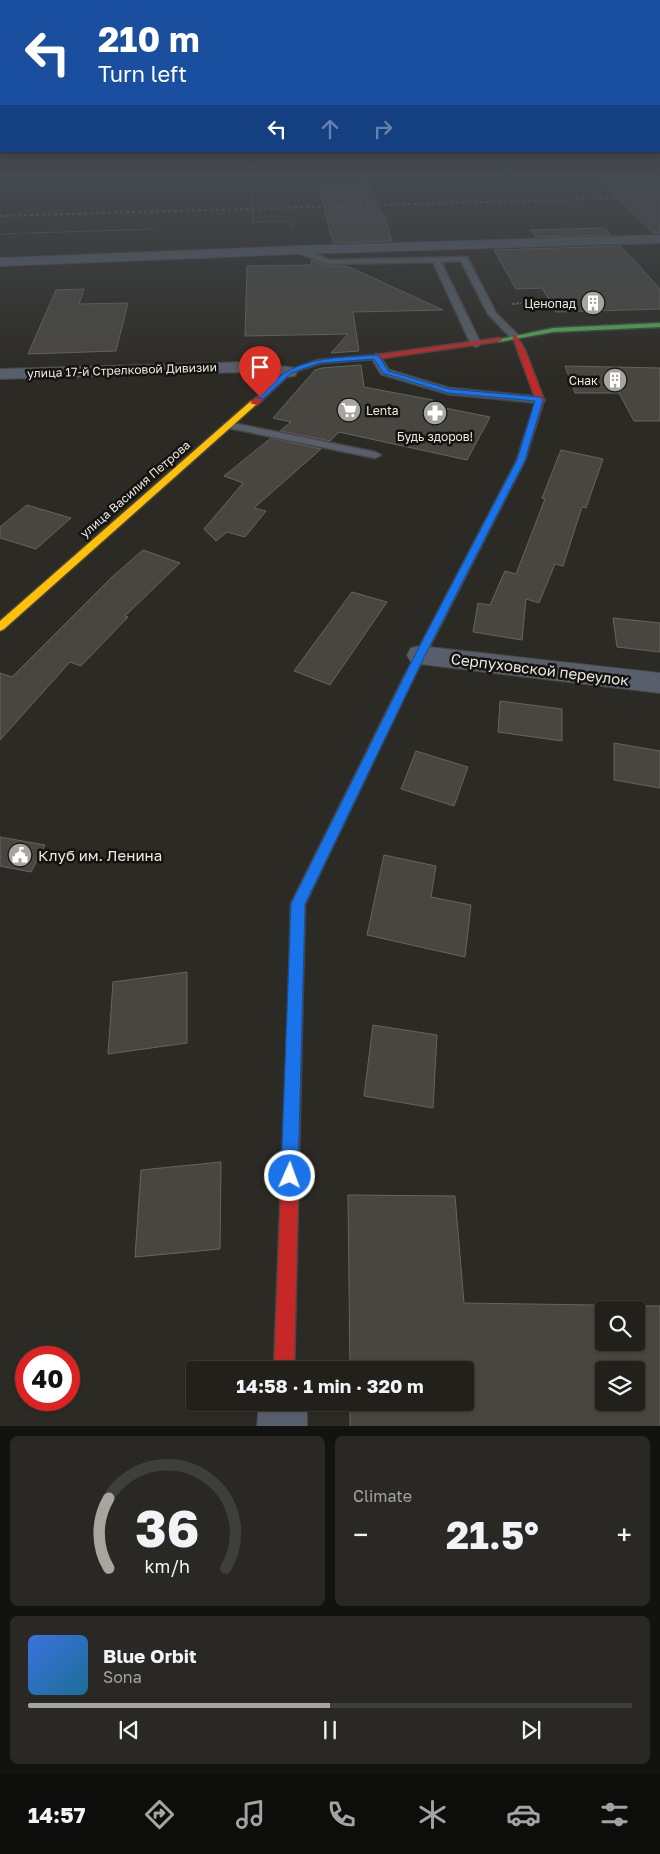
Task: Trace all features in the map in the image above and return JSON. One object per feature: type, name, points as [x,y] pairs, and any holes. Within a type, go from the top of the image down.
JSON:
[{"type":"street","points":[[0,262],[477,245]]},
{"type":"street","name":"улица 17-й Стрелковой Дивизии","points":[[0,374],[227,367],[246,367],[289,372],[320,361],[376,357],[476,344],[553,330],[660,324]]},
{"type":"street","points":[[284,1361],[298,904],[420,655],[521,460],[540,400],[522,350],[514,336]]},
{"type":"street","name":"улица Василия Петрова","points":[[0,626],[289,372]]},
{"type":"street","name":"Серпуховской переулок","points":[[420,655],[660,683]]},
{"type":"street","points":[[282,1426],[283,1411]]},
{"type":"lane","points":[[298,250],[328,262],[464,259],[492,314],[514,336]]},
{"type":"lane","points":[[436,260],[476,344]]},
{"type":"lane","points":[[376,357],[386,372],[448,391],[540,400]]},
{"type":"lane","points":[[228,425],[375,455]]},
{"type":"building","points":[[621,246],[660,289],[660,309],[556,312],[542,288],[516,289],[494,250]]},
{"type":"building","points":[[311,260],[328,266],[347,266],[443,310],[353,312],[359,351],[331,353],[348,334],[245,336],[247,266],[312,265]]},
{"type":"building","points":[[84,289],[79,304],[128,303],[116,351],[28,354],[56,290]]},
{"type":"building","points":[[361,365],[364,387],[433,400],[430,405],[490,417],[467,460],[339,432],[330,441],[280,431],[291,422],[273,418],[315,370]]},
{"type":"building","name":"Снак","points":[[565,366],[660,368],[660,421],[634,421],[619,393],[575,393]]},
{"type":"building","points":[[271,438],[321,449],[254,508],[266,511],[245,537],[227,532],[216,541],[204,529],[243,483],[224,476]]},
{"type":"building","points":[[561,450],[603,459],[586,508],[582,507],[563,566],[555,564],[539,603],[526,599],[522,640],[473,632],[478,603],[490,605],[505,571],[516,574],[545,499],[542,498]]},
{"type":"building","points":[[27,505],[71,518],[36,549],[0,538],[0,527]]},
{"type":"building","points":[[143,550],[180,563],[125,616],[128,617],[81,666],[70,662],[0,740],[0,673],[12,677],[112,577]]},
{"type":"building","points":[[352,592],[387,602],[330,685],[294,671]]},
{"type":"building","points":[[613,618],[660,623],[660,652],[617,647]]},
{"type":"building","points":[[500,701],[562,709],[562,741],[498,732]]},
{"type":"building","points":[[614,743],[660,751],[660,788],[614,780]]},
{"type":"building","points":[[416,751],[468,767],[454,806],[401,789]]},
{"type":"building","name":"Клуб им. Ленина","points":[[0,837],[45,845],[31,872],[0,866]]},
{"type":"building","points":[[384,855],[436,866],[431,897],[471,905],[465,957],[367,935]]},
{"type":"building","points":[[187,972],[187,1043],[108,1054],[113,982]]},
{"type":"building","points":[[373,1025],[437,1035],[433,1108],[364,1096]]},
{"type":"building","points":[[221,1162],[220,1249],[135,1257],[141,1170]]},
{"type":"building","points":[[348,1195],[455,1196],[464,1303],[595,1305],[595,1351],[645,1351],[645,1306],[660,1306],[660,1426],[350,1426],[350,1411],[474,1411],[474,1361],[350,1361]]},
{"type":"traffic: fast","points":[[499,340],[553,330],[660,325]]},
{"type":"traffic: fast","points":[[408,679],[521,460],[524,450]]},
{"type":"traffic: slow","points":[[0,627],[254,403]]},
{"type":"traffic: slow","points":[[296,979],[298,904],[408,679]]},
{"type":"traffic: jam","points":[[514,336],[522,350],[540,400],[524,450]]},
{"type":"traffic: jam","points":[[254,403],[289,372],[320,361],[376,357],[499,340]]},
{"type":"traffic: jam","points":[[284,1361],[296,979]]},
{"type":"place","name":"Ценопад","points":[[593,303]]},
{"type":"place","name":"Снак","points":[[615,380]]},
{"type":"place","name":"Lenta","points":[[349,410]]},
{"type":"place","name":"Будь здоров!","points":[[435,413]]},
{"type":"place","name":"Клуб им. Ленина","points":[[20,855]]},
{"type":"route","points":[[260,397],[289,372],[320,361],[376,357],[386,372],[448,391],[540,400],[521,460],[420,655],[298,904],[290,1176]]}]
